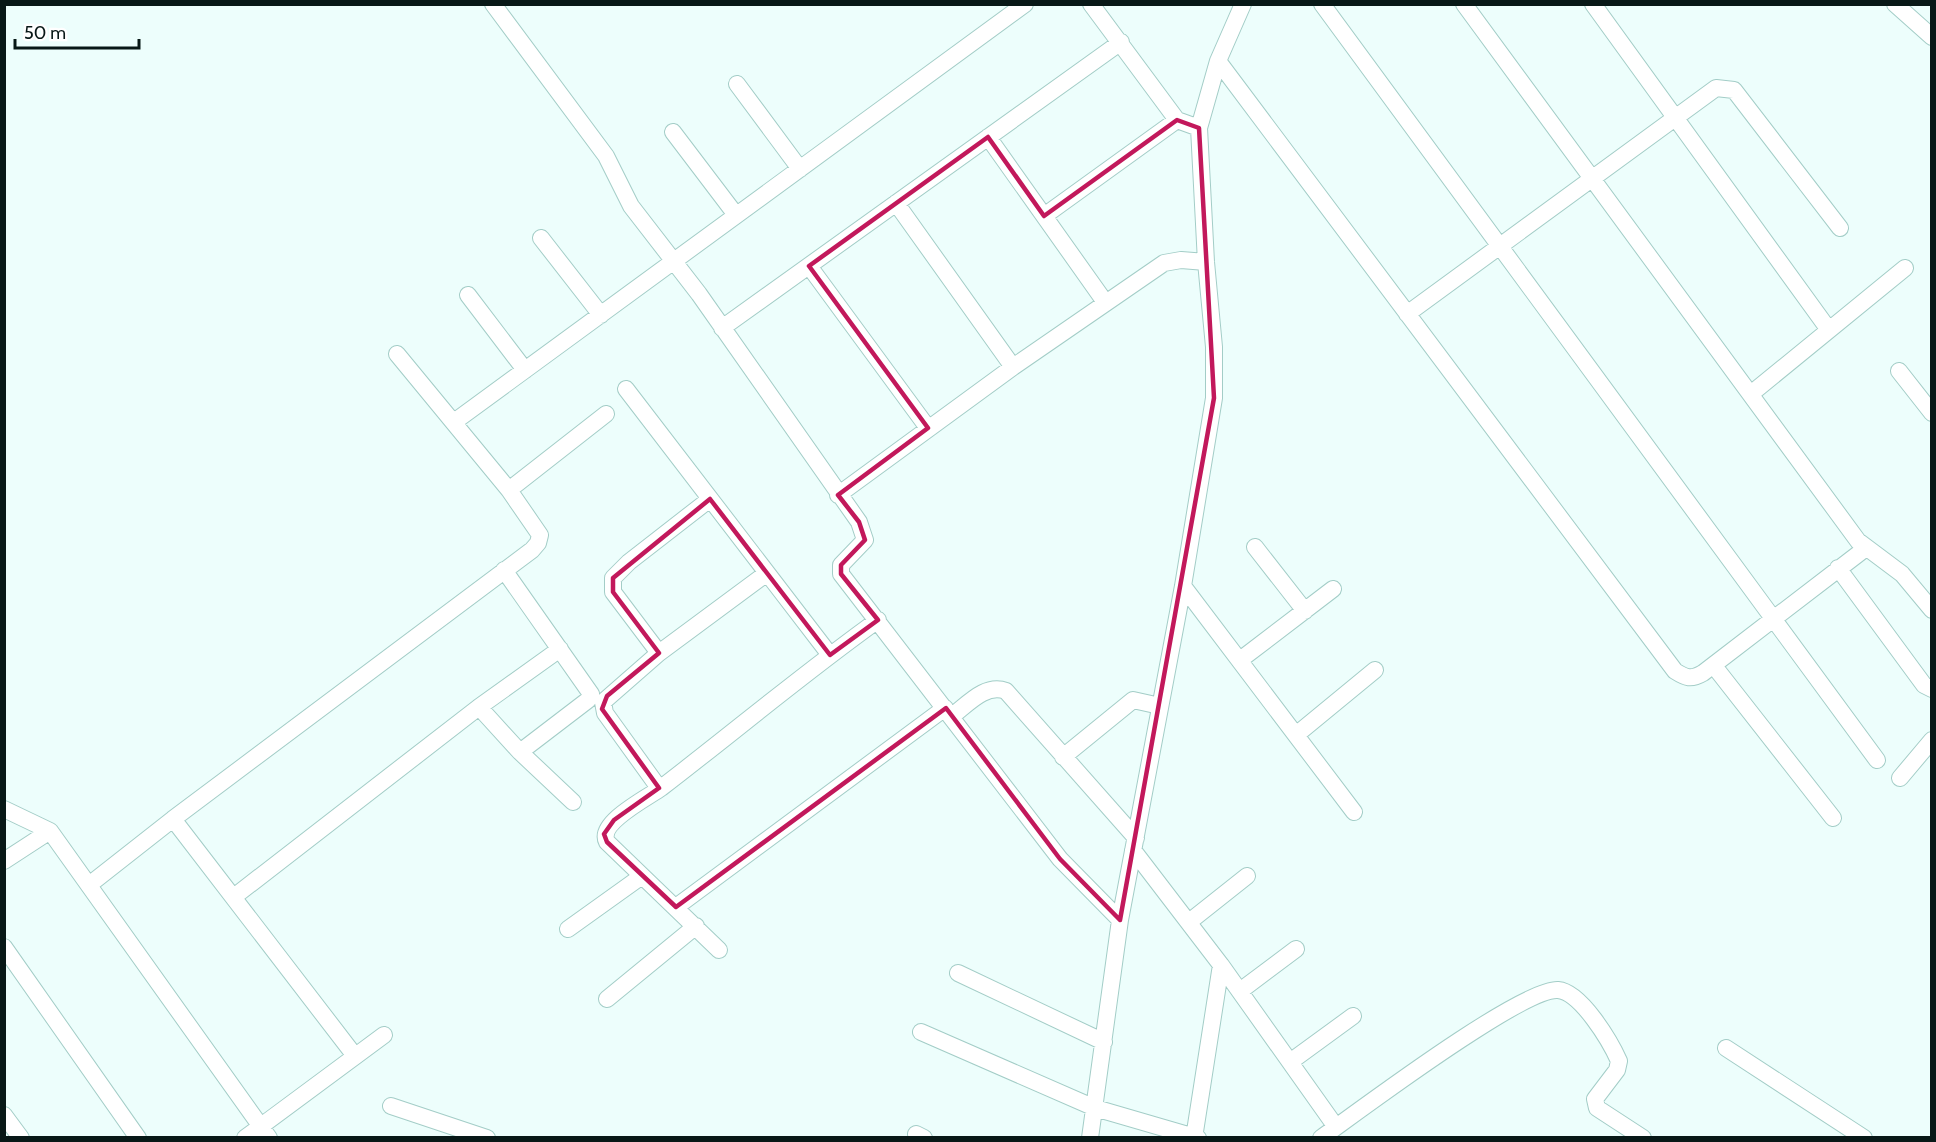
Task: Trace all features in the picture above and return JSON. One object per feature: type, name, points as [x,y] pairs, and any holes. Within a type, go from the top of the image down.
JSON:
[{"type":"street","points":[[493,4],[606,156],[624,196],[722,328],[865,534],[861,547],[841,565],[841,574],[1060,859],[1120,921]]},
{"type":"street","points":[[454,422],[1025,4]]},
{"type":"street","points":[[1091,4],[1177,120],[1199,128]]},
{"type":"street","points":[[1090,1137],[1120,921],[1183,586],[1214,398],[1214,347],[1206,262],[1199,128],[1218,61],[1243,4]]},
{"type":"street","points":[[1322,4],[1877,760]]},
{"type":"street","points":[[1464,4],[1866,548],[1902,573],[1932,610]]},
{"type":"street","points":[[1593,4],[1829,330]]},
{"type":"street","points":[[1895,4],[1932,37]]},
{"type":"street","points":[[722,328],[1121,42]]},
{"type":"street","points":[[1218,61],[1668,664],[1685,678],[1694,678],[1714,666],[1866,548]]},
{"type":"street","points":[[737,84],[800,169]]},
{"type":"street","points":[[1407,314],[1716,88],[1734,90],[1840,228]]},
{"type":"street","points":[[1044,216],[1177,120]]},
{"type":"street","points":[[673,132],[736,215]]},
{"type":"street","points":[[988,137],[1105,302]]},
{"type":"street","points":[[897,203],[1013,367]]},
{"type":"street","points":[[540,238],[601,315]]},
{"type":"street","points":[[838,495],[1013,367],[1164,263],[1181,260],[1206,262]]},
{"type":"street","points":[[809,266],[928,428]]},
{"type":"street","points":[[1752,393],[1905,268]]},
{"type":"street","points":[[468,295],[525,370]]},
{"type":"street","points":[[89,885],[173,819],[532,550],[540,540],[534,526],[509,490],[397,354]]},
{"type":"street","points":[[1899,371],[1932,413]]},
{"type":"street","points":[[626,389],[830,655]]},
{"type":"street","points":[[509,490],[606,414]]},
{"type":"street","points":[[659,653],[613,592],[614,578],[629,562],[710,499]]},
{"type":"street","points":[[1255,547],[1305,611]]},
{"type":"street","points":[[1838,568],[1924,685],[1932,689]]},
{"type":"street","points":[[504,570],[588,688],[590,697],[520,752]]},
{"type":"street","points":[[659,789],[602,706],[607,696],[659,653],[767,573]]},
{"type":"street","points":[[1183,586],[1354,812]]},
{"type":"street","points":[[1240,660],[1333,589]]},
{"type":"street","points":[[719,950],[607,842],[604,834],[614,820],[659,789],[878,620]]},
{"type":"street","points":[[235,896],[479,707],[560,649]]},
{"type":"street","points":[[1714,666],[1833,818]]},
{"type":"street","points":[[1296,735],[1375,670]]},
{"type":"street","points":[[676,907],[948,712],[984,692],[1000,689],[1020,705],[1135,844],[1188,922],[1336,1127]]},
{"type":"street","points":[[1063,757],[1133,700],[1160,706]]},
{"type":"street","points":[[479,707],[520,752],[573,802]]},
{"type":"street","points":[[1900,778],[1932,740]]},
{"type":"street","points":[[4,809],[50,831],[265,1132]]},
{"type":"street","points":[[173,819],[235,896],[356,1056]]},
{"type":"street","points":[[4,861],[50,831]]},
{"type":"street","points":[[568,928],[642,876]]},
{"type":"street","points":[[1188,922],[1246,876]]},
{"type":"street","points":[[607,999],[696,926]]},
{"type":"street","points":[[4,947],[138,1137]]},
{"type":"street","points":[[1240,991],[1296,949]]},
{"type":"street","points":[[921,1032],[1095,1108],[1195,1137],[1221,965]]},
{"type":"street","points":[[958,973],[1104,1042]]},
{"type":"street","points":[[1321,1137],[1499,1016],[1533,996],[1558,990],[1568,993],[1588,1011],[1619,1061],[1617,1070],[1595,1099],[1597,1108],[1643,1137]]},
{"type":"street","points":[[1290,1062],[1353,1016]]},
{"type":"street","points":[[245,1137],[265,1132],[384,1035]]},
{"type":"street","points":[[1726,1048],[1864,1137]]},
{"type":"street","points":[[391,1106],[487,1137]]},
{"type":"street","points":[[4,1115],[21,1137]]},
{"type":"highlighted area","points":[[1177,120],[1199,128],[1214,398],[1120,920],[1060,859],[946,708],[676,907],[607,842],[604,834],[614,820],[659,788],[602,709],[607,696],[659,653],[613,592],[613,578],[710,499],[830,655],[878,620],[841,574],[841,565],[865,540],[859,522],[838,495],[928,428],[809,266],[988,137],[1044,216]]}]
